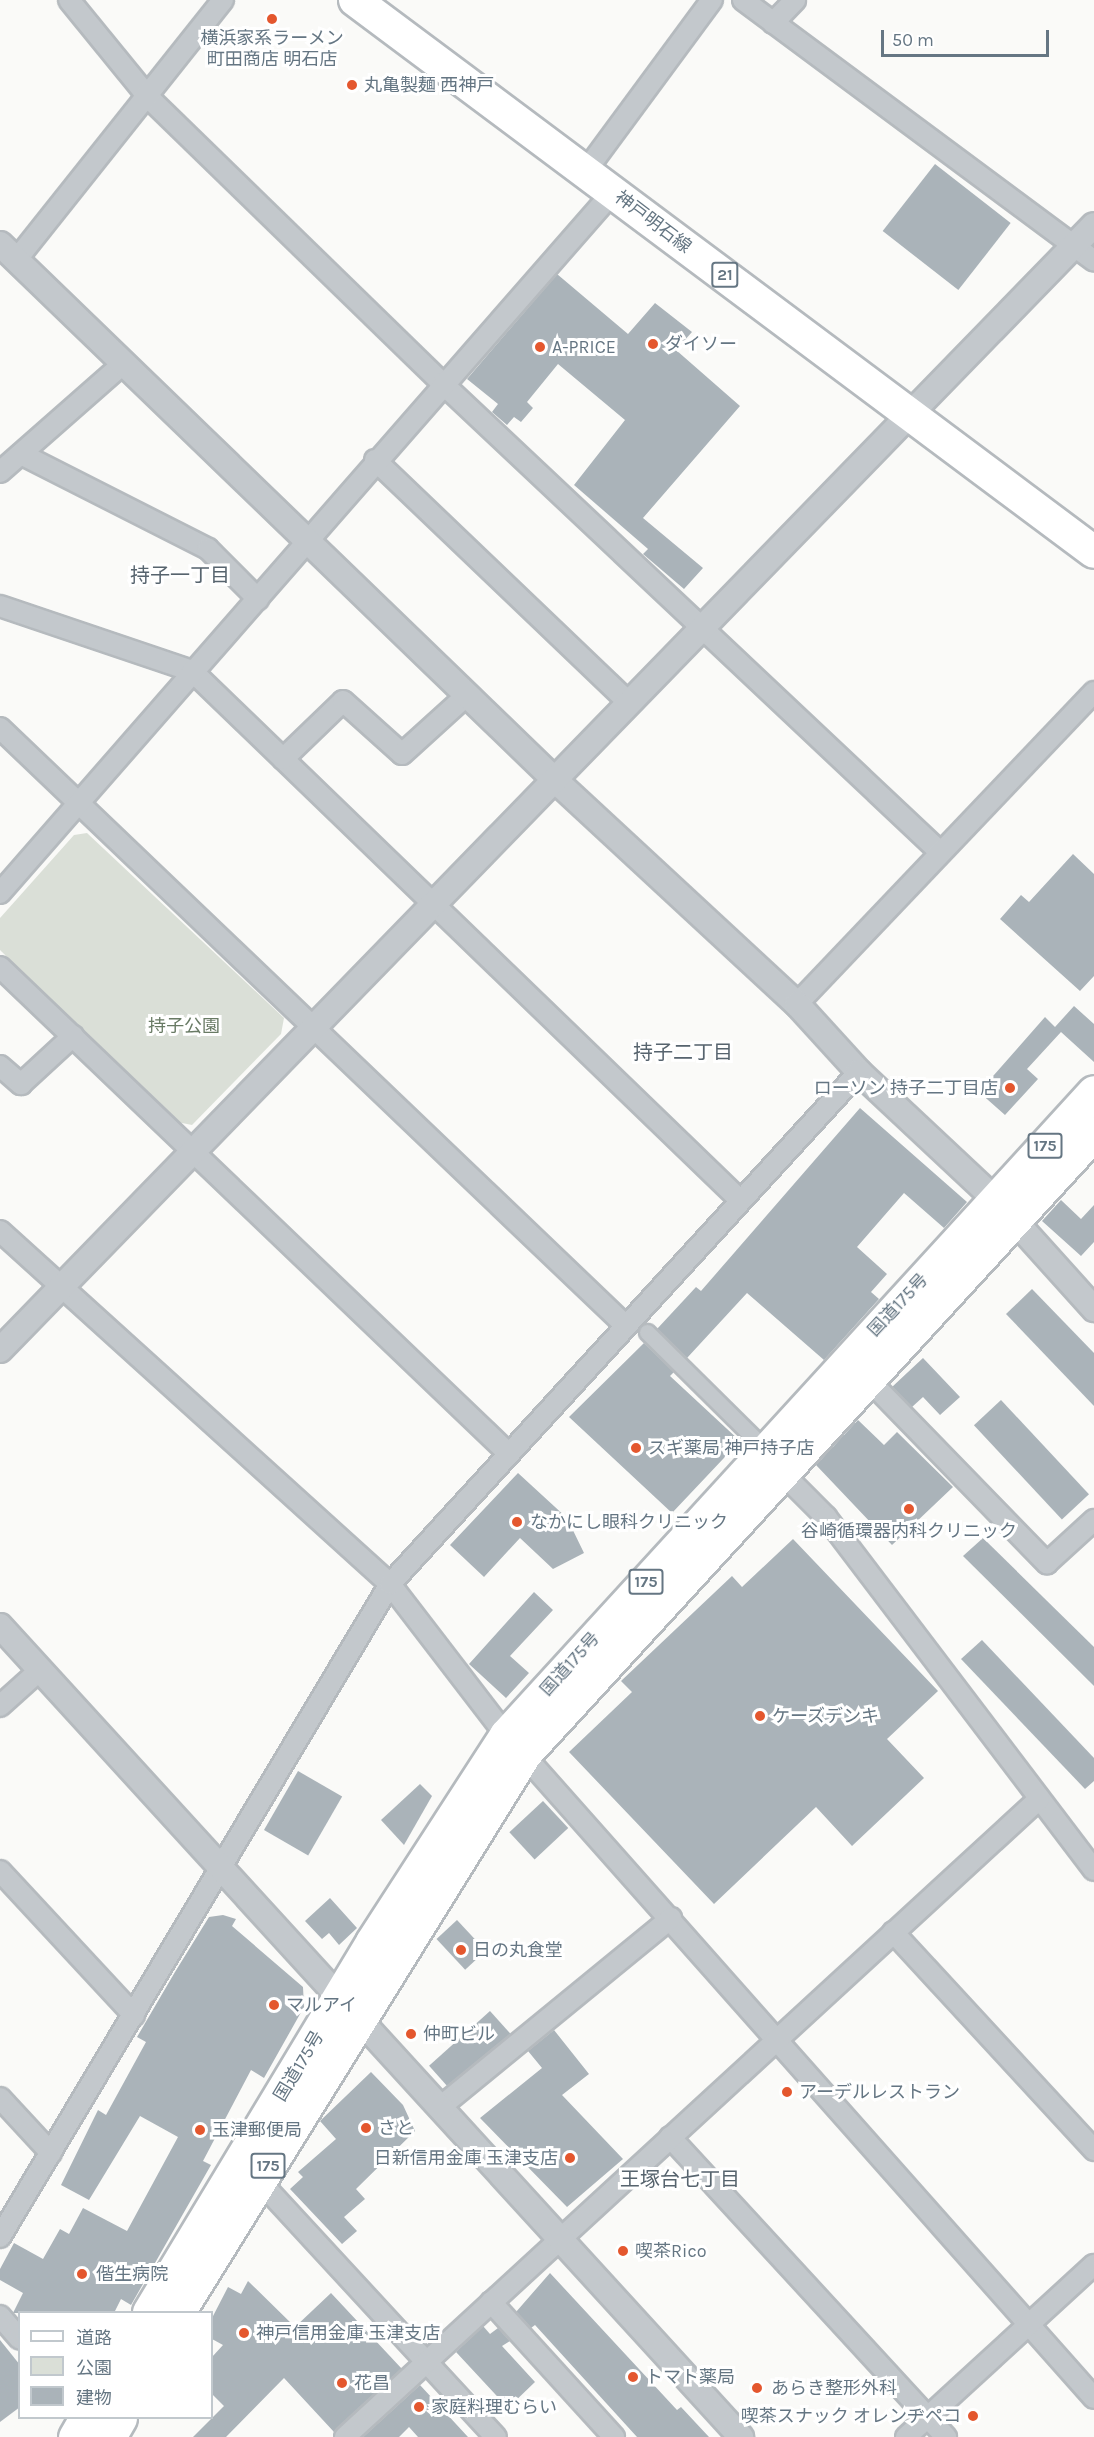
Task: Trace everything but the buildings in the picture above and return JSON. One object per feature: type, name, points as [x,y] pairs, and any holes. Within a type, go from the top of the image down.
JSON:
[{"type":"highway","name":"国道175号","points":[[150,2311],[250,2171],[349,2008],[516,1744],[767,1456],[858,1370],[1004,1211],[1094,1092]]},
{"type":"highway","name":"国道175号","points":[[1004,1211],[1094,1133]]},
{"type":"highway","name":"国道175号","points":[[179,2311],[250,2171]]},
{"type":"highway","points":[[75,2437],[86,2419]]},
{"type":"highway","points":[[110,2437],[119,2419]]},
{"type":"main road","name":"神戸明石線","points":[[355,0],[1094,552]]},
{"type":"street","points":[[69,0],[149,98],[442,383],[703,624],[938,850]]},
{"type":"street","points":[[223,0],[149,98],[8,251],[555,780],[796,1004],[859,1071],[1004,1211],[1094,1309]]},
{"type":"street","points":[[585,172],[712,0]]},
{"type":"street","points":[[743,0],[1094,261]]},
{"type":"street","points":[[773,23],[795,0]]},
{"type":"street","points":[[0,893],[192,671],[310,542],[375,460],[442,383],[613,192]]},
{"type":"street","points":[[0,1350],[315,1027],[430,901],[555,780],[908,411],[1094,225]]},
{"type":"street","points":[[0,472],[124,363]]},
{"type":"street","points":[[21,454],[208,549],[258,599]]},
{"type":"street","points":[[375,460],[628,703]]},
{"type":"street","points":[[0,606],[192,671],[739,1199]]},
{"type":"street","points":[[796,1004],[938,850],[1094,692]]},
{"type":"street","points":[[283,759],[343,701],[402,754],[467,695]]},
{"type":"street","points":[[0,728],[81,801],[624,1324]]},
{"type":"street","points":[[0,967],[194,1150],[506,1451]]},
{"type":"street","points":[[0,1065],[21,1084],[73,1036]]},
{"type":"street","points":[[0,2237],[224,1866],[390,1584],[506,1451],[859,1071]]},
{"type":"street","points":[[0,1231],[390,1584],[516,1744],[1094,2398]]},
{"type":"street","points":[[646,1332],[826,1517],[1094,1870]]},
{"type":"street","points":[[858,1370],[1047,1563],[1094,1520]]},
{"type":"street","points":[[0,1626],[224,1866],[439,2108],[741,2437]]},
{"type":"street","points":[[0,1707],[40,1670]]},
{"type":"street","points":[[345,2437],[426,2360],[560,2240],[1039,1799]]},
{"type":"street","points":[[0,1871],[134,2015]]},
{"type":"street","points":[[439,2108],[671,1918]]},
{"type":"street","points":[[893,1932],[1094,2150]]},
{"type":"street","points":[[0,2098],[51,2153]]},
{"type":"street","points":[[670,2137],[946,2437]]},
{"type":"street","points":[[250,2171],[496,2437]]},
{"type":"street","points":[[906,2437],[1094,2265]]},
{"type":"street","points":[[491,2302],[614,2437]]},
{"type":"street","points":[[0,2316],[18,2337]]},
{"type":"street","points":[[88,2419],[97,2437]]},
{"type":"green space","name":"持子公園","points":[[87,833],[284,1018],[281,1034],[192,1125],[177,1122],[0,950],[0,918],[74,835]]},
{"type":"place","name":"横浜家系ラーメン 町田商店 明石店","points":[[272,19]]},
{"type":"place","name":"丸亀製麺 西神戸","points":[[352,85]]},
{"type":"place","name":"ダイソー","points":[[653,344]]},
{"type":"place","name":"A-PRICE","points":[[540,347]]},
{"type":"place","name":"ローソン 持子二丁目店","points":[[1010,1088]]},
{"type":"place","name":"スギ薬局 神戸持子店","points":[[636,1448]]},
{"type":"place","name":"谷崎循環器内科クリニック","points":[[909,1509]]},
{"type":"place","name":"なかにし眼科クリニック","points":[[517,1522]]},
{"type":"place","name":"ケーズデンキ","points":[[760,1716]]},
{"type":"place","name":"日の丸食堂","points":[[461,1950]]},
{"type":"place","name":"マルアイ","points":[[274,2005]]},
{"type":"place","name":"仲町ビル","points":[[411,2034]]},
{"type":"place","name":"アーデルレストラン","points":[[787,2092]]},
{"type":"place","name":"さと","points":[[366,2128]]},
{"type":"place","name":"玉津郵便局","points":[[200,2130]]},
{"type":"place","name":"日新信用金庫 玉津支店","points":[[570,2158]]},
{"type":"place","name":"喫茶Rico","points":[[623,2251]]},
{"type":"place","name":"偕生病院","points":[[82,2274]]},
{"type":"place","name":"神戸信用金庫 玉津支店","points":[[244,2333]]},
{"type":"place","name":"トマト薬局","points":[[633,2377]]},
{"type":"place","name":"花昌","points":[[342,2383]]},
{"type":"place","name":"あらき整形外科","points":[[757,2388]]},
{"type":"place","name":"家庭料理むらい","points":[[419,2407]]},
{"type":"place","name":"喫茶スナック オレンヂペコ","points":[[973,2416]]},
{"type":"district","name":"持子一丁目","points":[[180,575]]},
{"type":"district","name":"持子二丁目","points":[[683,1052]]},
{"type":"district","name":"王塚台七丁目","points":[[680,2179]]}]
